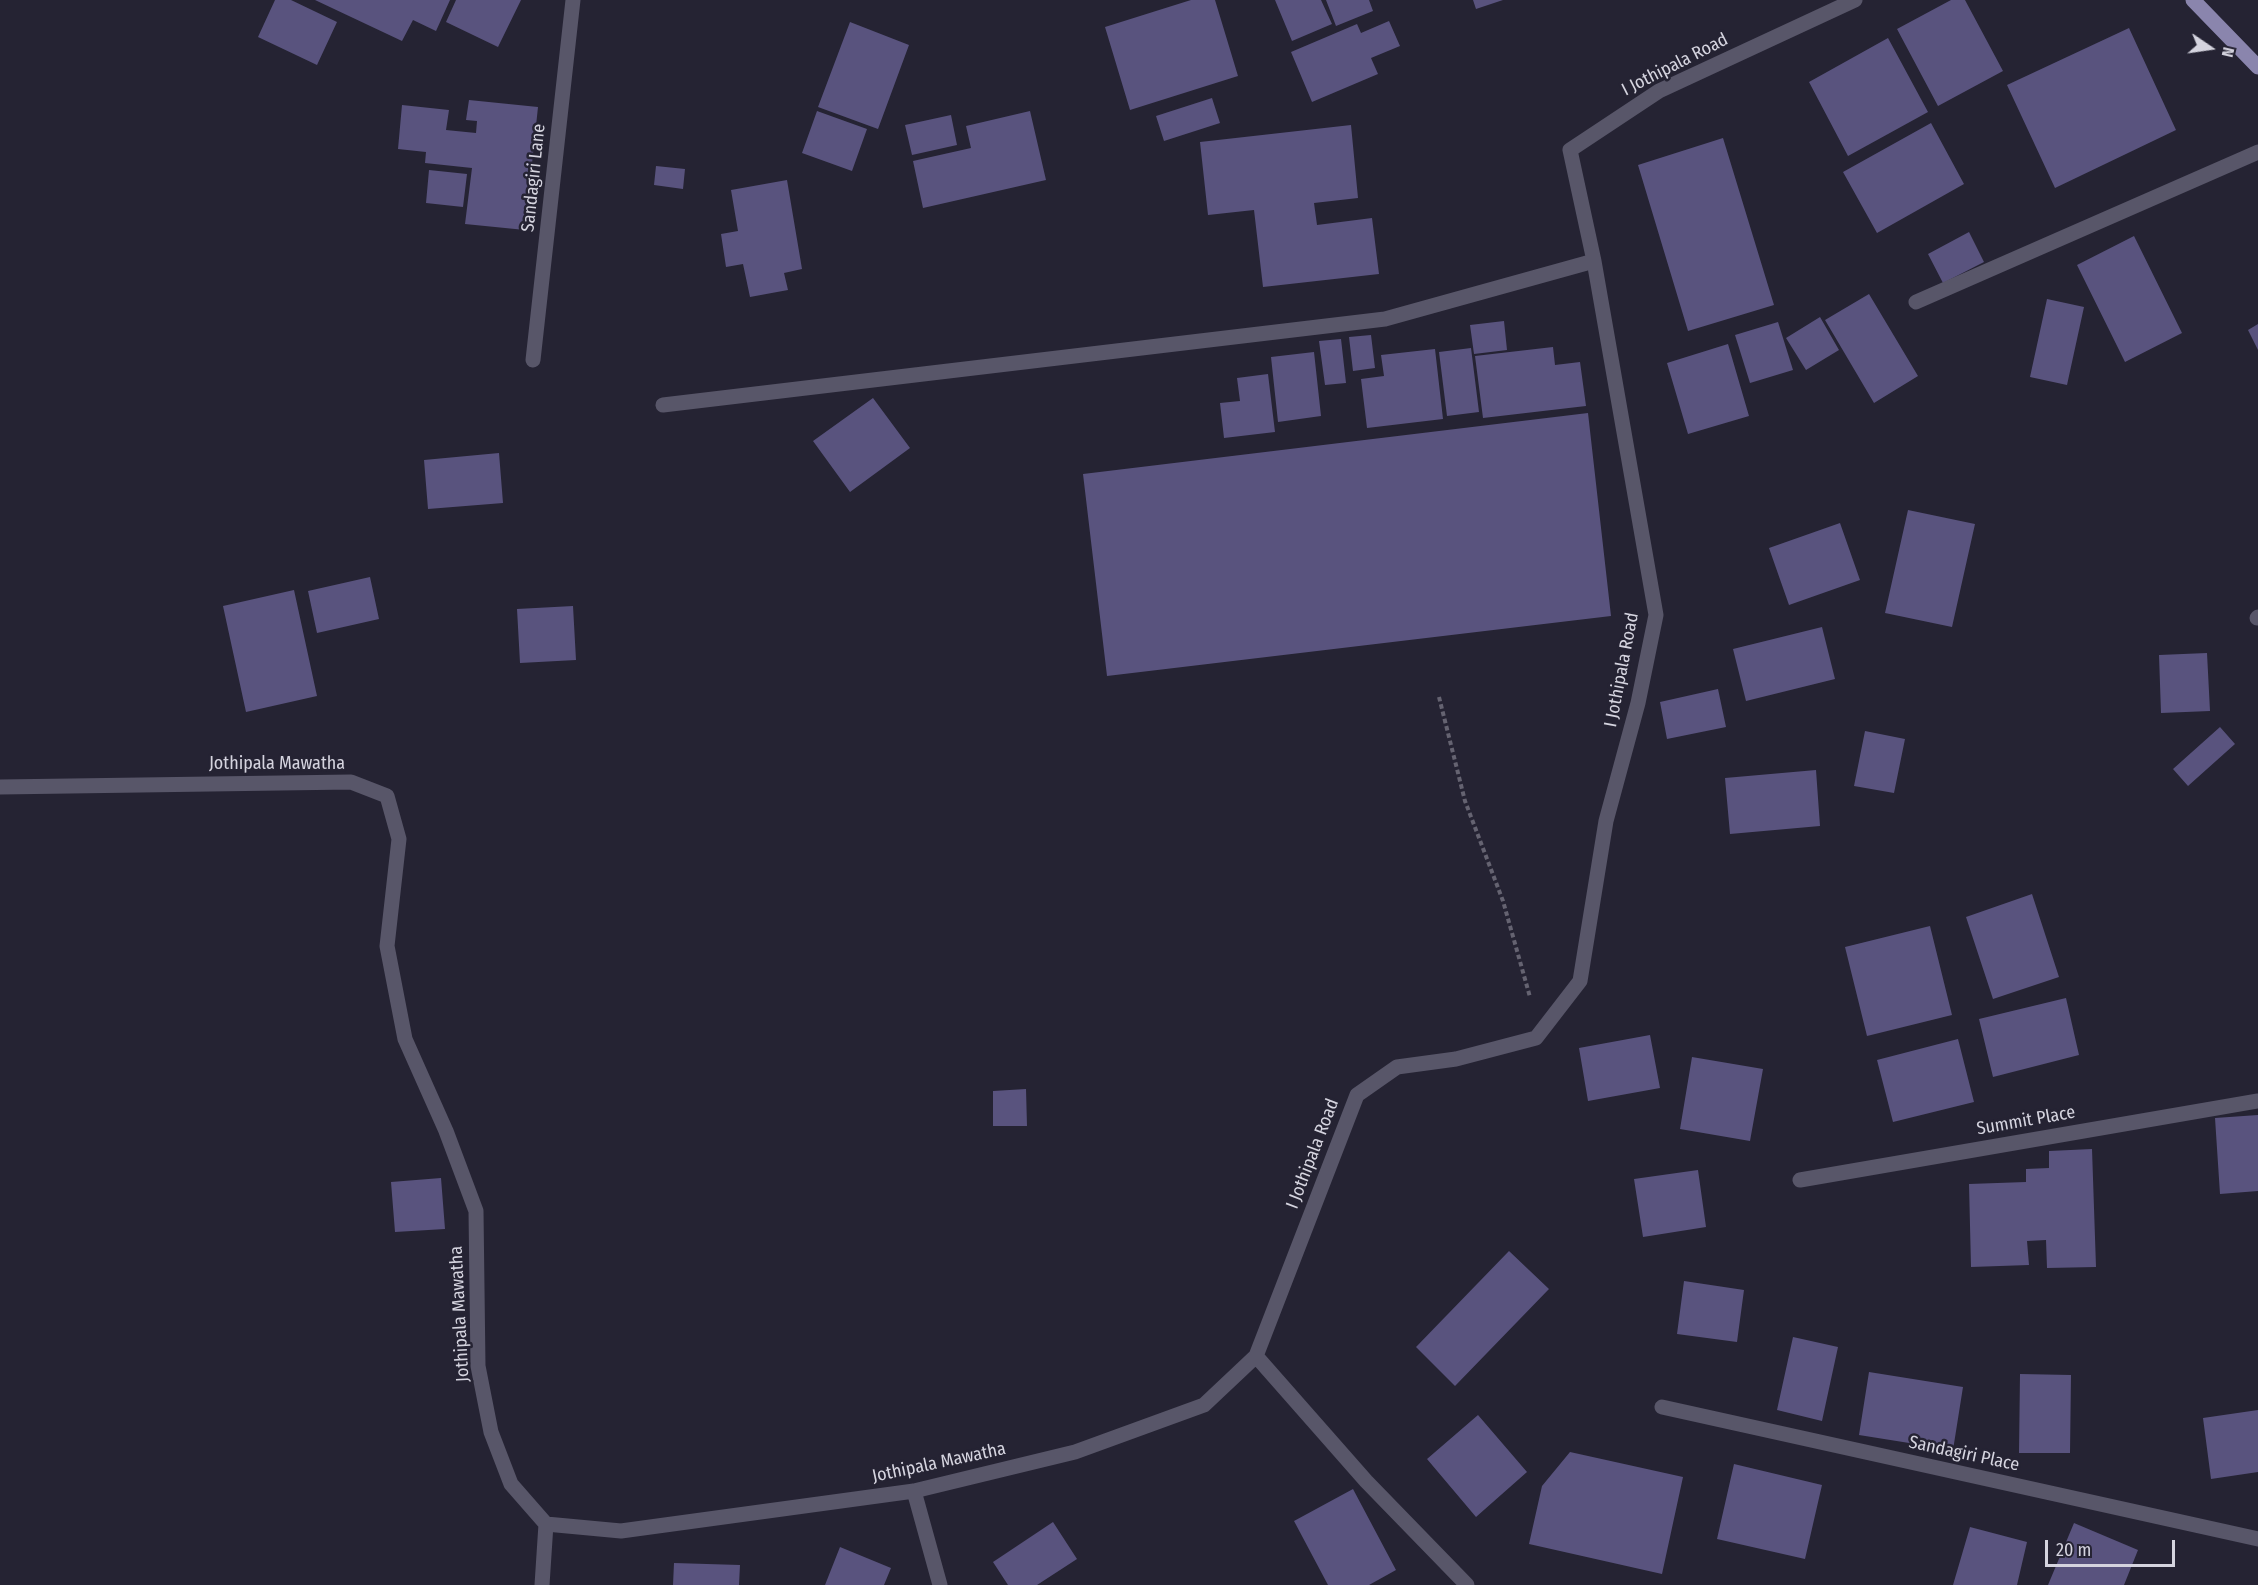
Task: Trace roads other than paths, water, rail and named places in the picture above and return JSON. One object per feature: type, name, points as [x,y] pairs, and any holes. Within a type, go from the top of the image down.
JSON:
[{"type":"main road","points":[[2193,0],[2258,67]]},
{"type":"street","name":"Sandagiri Lane","points":[[533,360],[573,0]]},
{"type":"street","name":"I Jothipala Road","points":[[1256,1356],[1357,1095],[1397,1067],[1456,1059],[1536,1038],[1580,981],[1606,821],[1638,703],[1656,615],[1594,261],[1570,150],[1659,91],[1856,0]]},
{"type":"street","points":[[1916,302],[2258,152]]},
{"type":"street","points":[[663,405],[1384,319],[1594,261]]},
{"type":"street","name":"Jothipala Mawatha","points":[[0,788],[351,782],[387,796],[399,839],[387,946],[405,1039],[446,1131],[476,1212],[478,1366],[491,1432],[511,1484],[546,1524],[621,1531],[914,1491],[1076,1452],[1203,1406],[1256,1356]]},
{"type":"street","name":"Summit Place","points":[[1800,1180],[2258,1101]]},
{"type":"street","points":[[1256,1356],[1366,1481],[1467,1585]]},
{"type":"street","name":"Sandagiri Place","points":[[1662,1407],[2258,1539]]},
{"type":"street","points":[[914,1491],[940,1585]]},
{"type":"street","points":[[542,1585],[546,1524]]}]
